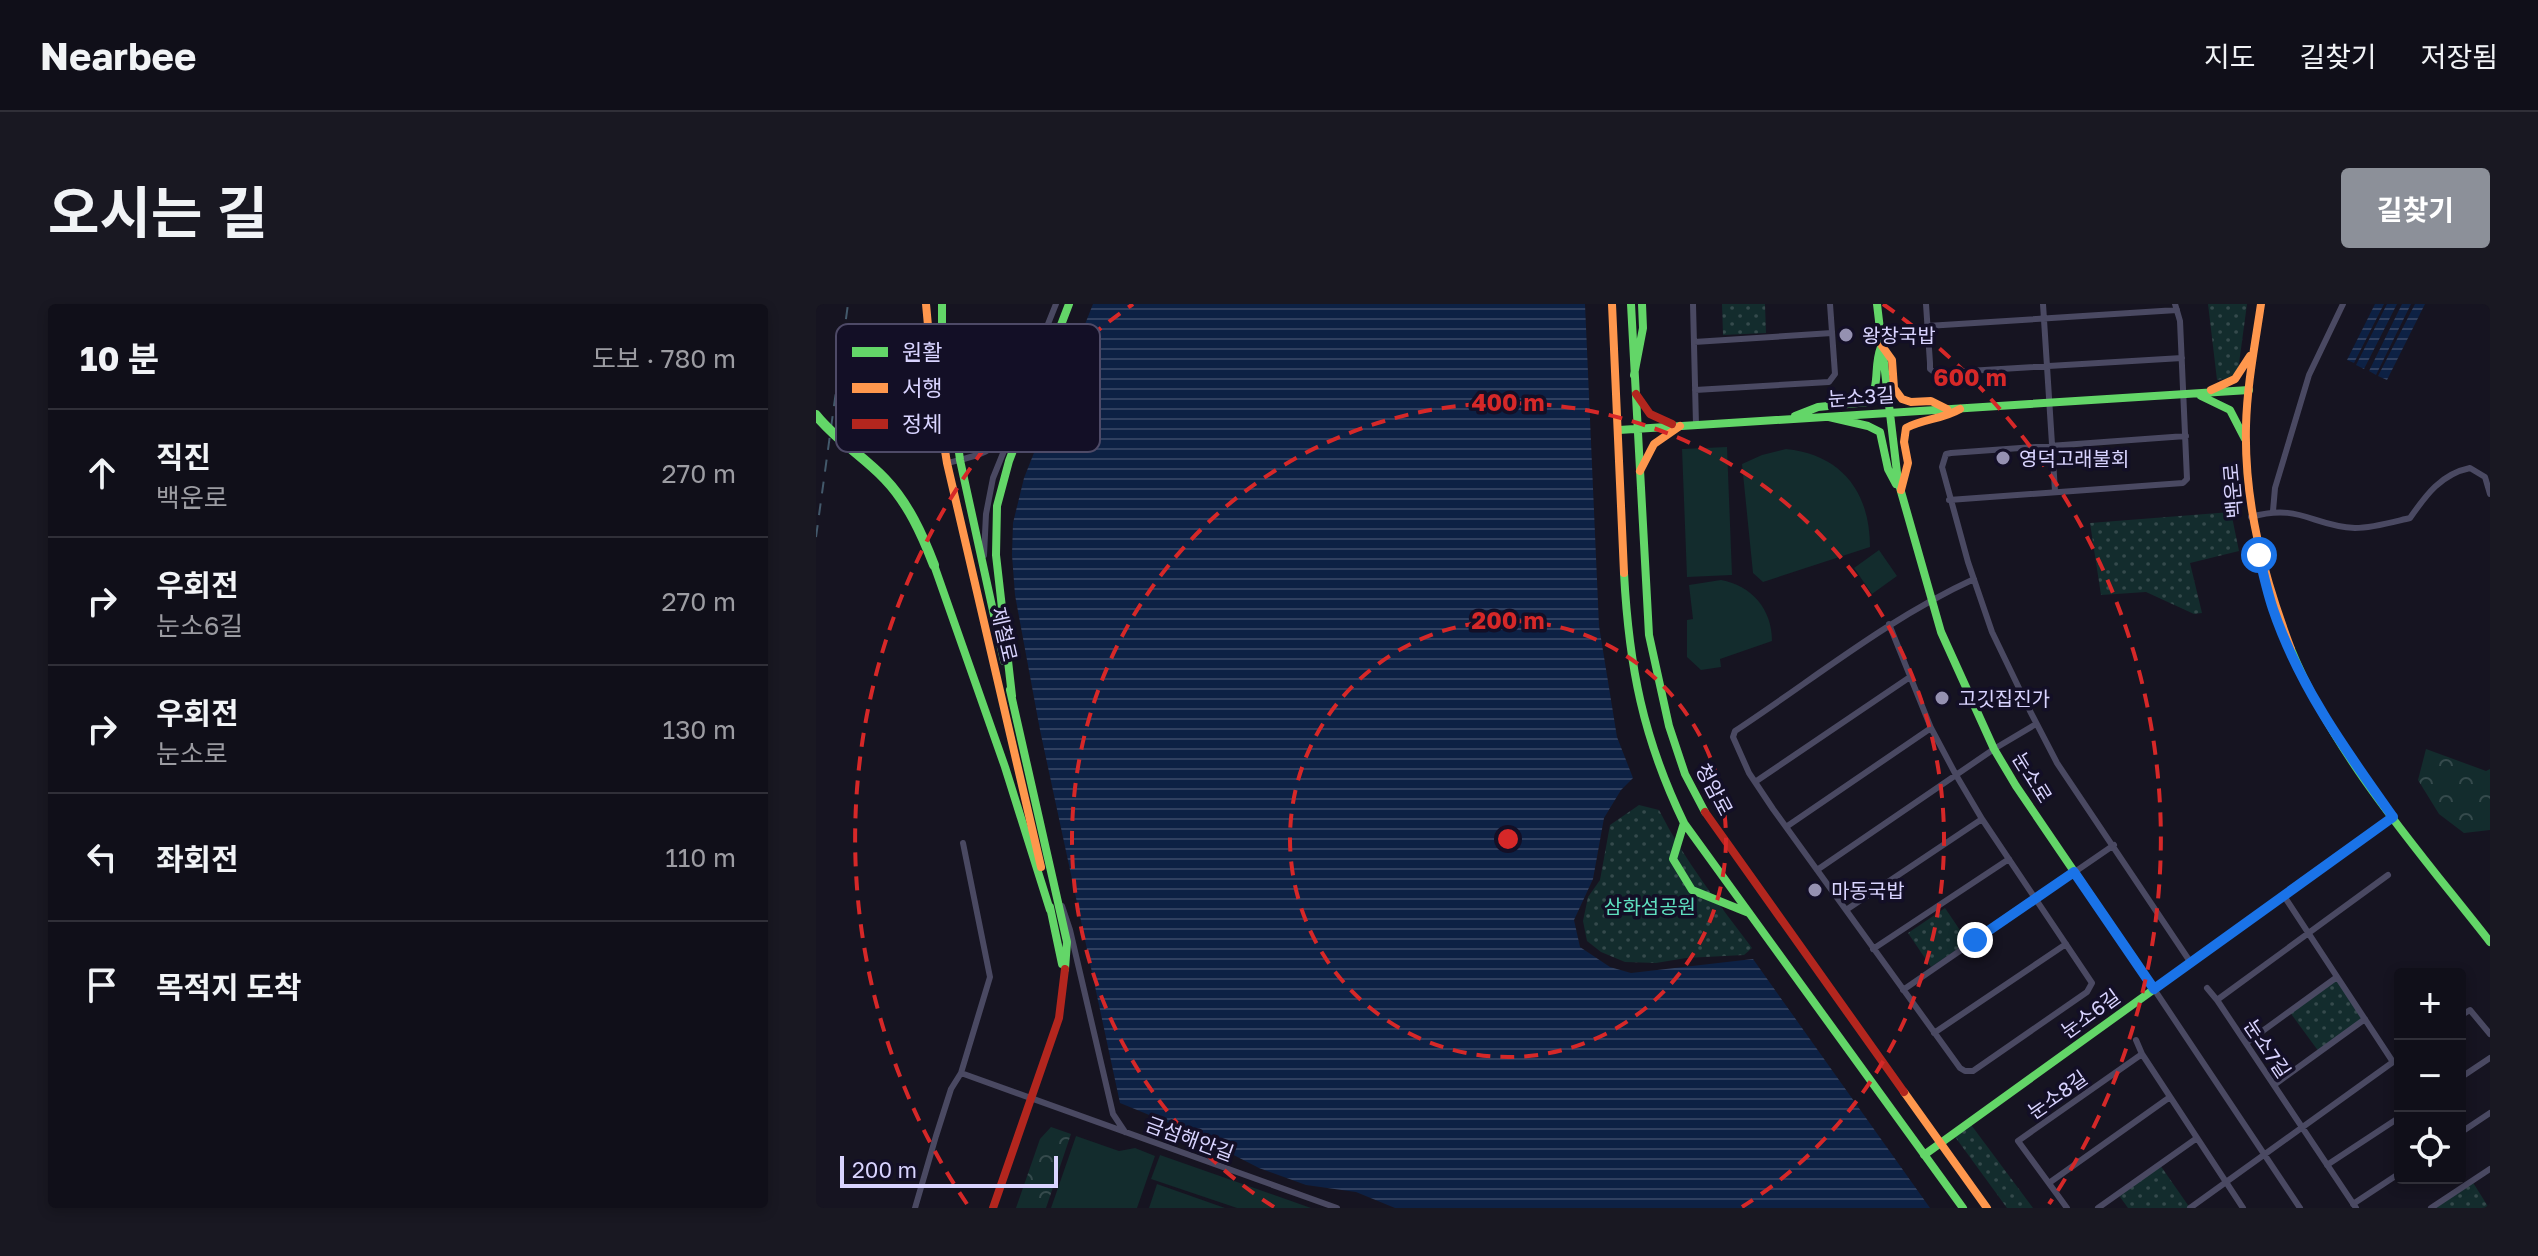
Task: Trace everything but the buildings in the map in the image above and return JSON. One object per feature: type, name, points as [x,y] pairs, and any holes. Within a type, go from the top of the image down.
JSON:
[{"type":"main road","name":"제철로","points":[[926,304],[928,324]]},
{"type":"main road","name":"제철로","points":[[942,304],[944,324]]},
{"type":"main road","points":[[1061,324],[1069,304]]},
{"type":"main road","name":"청암로","points":[[1612,304],[1627,633],[1634,683],[1652,753],[1684,823],[1963,1208]]},
{"type":"main road","name":"청암로","points":[[1631,304],[1649,635],[1658,686],[1685,774],[1709,819],[1987,1208]]},
{"type":"main road","points":[[1634,375],[1643,328],[1642,304]]},
{"type":"main road","name":"눈소로","points":[[1877,304],[1900,491],[1941,632],[1994,749],[2154,989]]},
{"type":"main road","name":"백운로","points":[[2261,304],[2249,390],[2246,441],[2251,517],[2273,609],[2299,672],[2337,739],[2490,942]]},
{"type":"main road","points":[[1882,346],[1892,360],[1894,388],[1902,399],[1931,401],[1947,409]]},
{"type":"main road","points":[[1786,419],[1818,407],[1868,402],[1876,391],[1875,362],[1882,346]]},
{"type":"main road","points":[[2246,441],[2229,406],[2201,396],[2201,393],[2235,379],[2242,373],[2254,349]]},
{"type":"main road","name":"눈소3길","points":[[1619,430],[2249,390]]},
{"type":"main road","points":[[1635,392],[1646,412],[1654,419],[1681,426]]},
{"type":"main road","points":[[1900,491],[1908,463],[1904,442],[1906,428],[1917,422],[1946,417],[1961,408]]},
{"type":"main road","points":[[816,415],[836,437]]},
{"type":"main road","points":[[1828,416],[1844,424],[1867,424],[1880,432],[1888,469],[1900,491]]},
{"type":"main road","points":[[1639,474],[1654,444],[1681,426]]},
{"type":"main road","points":[[853,452],[883,477],[911,511],[934,565],[1005,767],[1050,910]]},
{"type":"main road","name":"제철로","points":[[945,452],[1064,970]]},
{"type":"main road","name":"제철로","points":[[959,452],[1067,942],[1063,1003],[993,1208]]},
{"type":"main road","points":[[1012,696],[996,555],[997,506],[1013,452]]},
{"type":"main road","name":"눈소6길","points":[[1924,1155],[2393,817]]},
{"type":"main road","points":[[1684,823],[1673,859],[1692,890],[1750,914]]},
{"type":"street","points":[[1048,324],[1056,304]]},
{"type":"street","points":[[1693,304],[1696,425]]},
{"type":"street","points":[[1695,390],[1829,382],[1835,374],[1830,304]]},
{"type":"street","points":[[1926,304],[1930,369],[1935,373],[2182,358]]},
{"type":"street","points":[[2043,304],[2055,491]]},
{"type":"street","points":[[2273,511],[2275,488],[2309,375],[2343,304]]},
{"type":"street","points":[[1927,326],[2176,307],[2189,474],[2183,483],[1949,500]]},
{"type":"street","points":[[1694,342],[1832,333]]},
{"type":"street","points":[[2186,436],[1946,454],[1942,467],[1949,500],[1992,632],[2036,724],[2057,763],[2191,963]]},
{"type":"street","points":[[947,463],[987,452]]},
{"type":"street","points":[[984,570],[988,499],[1004,452]]},
{"type":"street","points":[[2251,517],[2273,511],[2302,513],[2356,528],[2384,524],[2410,518],[2440,481],[2470,468],[2485,477],[2490,494]]},
{"type":"street","points":[[1889,624],[1931,728],[1956,775],[2092,983],[2090,988],[1973,1071],[1960,1068],[1873,949],[1755,782],[1733,737],[1735,731],[1889,624],[1930,599],[1974,579]]},
{"type":"street","points":[[1755,782],[1910,677]]},
{"type":"street","points":[[1817,870],[1994,749],[2036,724]]},
{"type":"street","points":[[1786,827],[1931,728]]},
{"type":"street","points":[[1846,910],[1982,819]]},
{"type":"street","points":[[915,1208],[951,1089],[961,1073],[990,977],[963,843]]},
{"type":"street","points":[[1903,990],[2114,845]]},
{"type":"street","points":[[1873,949],[2009,859]]},
{"type":"street","points":[[2217,1000],[2310,935],[2388,875]]},
{"type":"street","points":[[1053,881],[1070,930],[1113,1114],[1125,1132]]},
{"type":"street","points":[[2284,896],[2365,1019],[2394,1056]]},
{"type":"street","points":[[1934,1033],[2066,944]]},
{"type":"street","points":[[2246,1043],[2337,977]]},
{"type":"street","name":"눈소7길","points":[[2207,988],[2354,1206]]},
{"type":"street","name":"눈소로","points":[[2154,989],[2300,1208]]},
{"type":"street","points":[[2466,1012],[2470,1010],[2490,1034]]},
{"type":"street","points":[[2274,1085],[2365,1019]]},
{"type":"street","points":[[2136,1040],[2142,1054],[2243,1208]]},
{"type":"street","name":"눈소8길","points":[[2067,1208],[2018,1141],[2142,1054]]},
{"type":"street","points":[[2466,1074],[2490,1058]]},
{"type":"street","points":[[2190,1208],[2394,1062]]},
{"type":"street","name":"금섬해안길","points":[[961,1073],[1337,1208]]},
{"type":"street","points":[[2049,1183],[2170,1097]]},
{"type":"street","points":[[2466,1129],[2490,1113]]},
{"type":"street","points":[[2327,1165],[2394,1121]]},
{"type":"street","points":[[2098,1208],[2197,1138]]},
{"type":"street","points":[[2431,1208],[2490,1169]]},
{"type":"street","points":[[2354,1206],[2394,1177]]},
{"type":"green space","points":[[1722,304],[1765,304],[1766,333],[1723,335]]},
{"type":"green space","points":[[2208,304],[2247,304],[2238,371],[2231,378],[2217,380]]},
{"type":"green space","points":[[1727,447],[1732,575],[1687,577],[1682,449]]},
{"type":"green space","points":[[1786,449],[1823,459],[1849,480],[1865,509],[1870,547],[1763,582],[1753,573],[1742,464]]},
{"type":"green space","points":[[2231,512],[2239,551],[2190,563],[2202,613],[2194,614],[2146,592],[2101,595],[2090,523]]},
{"type":"green space","points":[[1879,550],[1897,576],[1872,594],[1854,568]]},
{"type":"green space","points":[[1721,580],[1742,588],[1758,601],[1768,619],[1772,641],[1720,659],[1721,667],[1701,670],[1687,657],[1687,620],[1693,619],[1689,585]]},
{"type":"green space","points":[[2426,749],[2486,771],[2490,769],[2490,830],[2464,833],[2439,814],[2418,780]]},
{"type":"green space","name":"삼화섬공원","points":[[1639,805],[1659,810],[1691,864],[1752,948],[1744,955],[1656,963],[1625,962],[1601,952],[1587,941],[1583,921],[1588,897],[1600,880],[1610,825]]},
{"type":"green space","points":[[1945,908],[1968,942],[1931,967],[1908,933]]},
{"type":"green space","points":[[2337,977],[2365,1019],[2319,1052],[2289,1011]]},
{"type":"green space","points":[[1969,1122],[2033,1208],[2007,1208],[1953,1134]]},
{"type":"green space","points":[[1051,1127],[1071,1134],[1046,1208],[1016,1208],[1040,1139]]},
{"type":"green space","points":[[1076,1136],[1119,1151],[1135,1148],[1155,1156],[1137,1208],[1051,1208]]},
{"type":"green space","points":[[1160,1155],[1311,1208],[1237,1208],[1151,1179]]},
{"type":"green space","points":[[2160,1165],[2190,1208],[2128,1208],[2118,1194]]},
{"type":"green space","points":[[2472,1181],[2489,1208],[2431,1208]]},
{"type":"green space","points":[[1157,1184],[1225,1208],[1149,1208]]},
{"type":"water","points":[[1093,304],[1585,304],[1599,626],[1617,737],[1633,778],[1621,790],[1604,818],[1593,879],[1574,920],[1580,947],[1610,967],[1631,973],[1753,959],[1930,1208],[1395,1208],[1356,1192],[1306,1185],[1259,1168],[1181,1128],[1120,1103],[1040,730],[1015,595],[1012,555],[1013,523],[1024,478],[1034,452],[1100,452],[1100,324],[1085,324]]},
{"type":"water","points":[[2375,304],[2384,304],[2354,363],[2347,360]]},
{"type":"water","points":[[2387,304],[2397,304],[2364,369],[2356,365]]},
{"type":"water","points":[[2402,304],[2411,304],[2376,375],[2369,371]]},
{"type":"water","points":[[2415,304],[2425,304],[2387,380],[2378,376]]},
{"type":"railway","points":[[845,324],[848,304]]},
{"type":"railway","points":[[816,537],[836,391]]},
{"type":"traffic: fast","points":[[942,304],[942,324]]},
{"type":"traffic: fast","points":[[1061,324],[1069,304]]},
{"type":"traffic: fast","points":[[1631,304],[1649,635],[1669,726],[1685,774],[1705,812]]},
{"type":"traffic: fast","points":[[1634,375],[1643,328],[1642,304]]},
{"type":"traffic: fast","points":[[1877,304],[1898,481],[1941,632],[1994,749],[2016,786],[2154,989]]},
{"type":"traffic: fast","points":[[1795,416],[1818,407],[1868,402],[1874,389],[1881,347]]},
{"type":"traffic: fast","points":[[1619,430],[2249,390]]},
{"type":"traffic: fast","points":[[2201,396],[2230,410],[2245,439]]},
{"type":"traffic: fast","points":[[816,415],[836,435]]},
{"type":"traffic: fast","points":[[1829,417],[1880,432],[1888,469],[1896,484]]},
{"type":"traffic: fast","points":[[855,452],[901,498],[934,565]]},
{"type":"traffic: fast","points":[[959,452],[1004,661]]},
{"type":"traffic: fast","points":[[1012,452],[997,506],[996,555],[1012,696]]},
{"type":"traffic: fast","points":[[934,565],[1005,767],[1050,910]]},
{"type":"traffic: fast","points":[[1624,573],[1640,701],[1658,761],[1684,823],[1963,1208]]},
{"type":"traffic: fast","points":[[2291,649],[2309,689],[2354,765],[2490,942]]},
{"type":"traffic: fast","points":[[1010,690],[1067,942],[1065,969]]},
{"type":"traffic: fast","points":[[1924,1155],[2393,817]]},
{"type":"traffic: fast","points":[[1684,823],[1673,859],[1692,890],[1749,913]]},
{"type":"traffic: fast","points":[[1050,907],[1062,964]]},
{"type":"traffic: slow","points":[[926,304],[928,324]]},
{"type":"traffic: slow","points":[[1612,304],[1624,573]]},
{"type":"traffic: slow","points":[[2261,304],[2247,411],[2248,484],[2264,567],[2291,649]]},
{"type":"traffic: slow","points":[[1882,346],[1892,360],[1894,388],[1902,399],[1931,401],[1947,409]]},
{"type":"traffic: slow","points":[[2211,390],[2235,379],[2250,356]]},
{"type":"traffic: slow","points":[[1901,490],[1908,463],[1904,442],[1906,428],[1960,409]]},
{"type":"traffic: slow","points":[[1640,471],[1654,444],[1680,426]]},
{"type":"traffic: slow","points":[[945,452],[1041,867]]},
{"type":"traffic: slow","points":[[1904,1092],[1987,1208]]},
{"type":"traffic: jam","points":[[1636,394],[1650,414],[1672,424]]},
{"type":"traffic: jam","points":[[1705,812],[1904,1092]]},
{"type":"traffic: jam","points":[[993,1208],[1059,1018],[1065,969]]},
{"type":"place","name":"왕창국밥","points":[[1846,335]]},
{"type":"place","name":"영덕고래불회","points":[[2003,458]]},
{"type":"place","name":"고깃집진가","points":[[1942,698]]},
{"type":"place","name":"마동국밥","points":[[1815,890]]},
{"type":"route","points":[[1975,940],[2074,872],[2154,989],[2393,817],[2337,739],[2299,672],[2273,609],[2259,555]]}]
